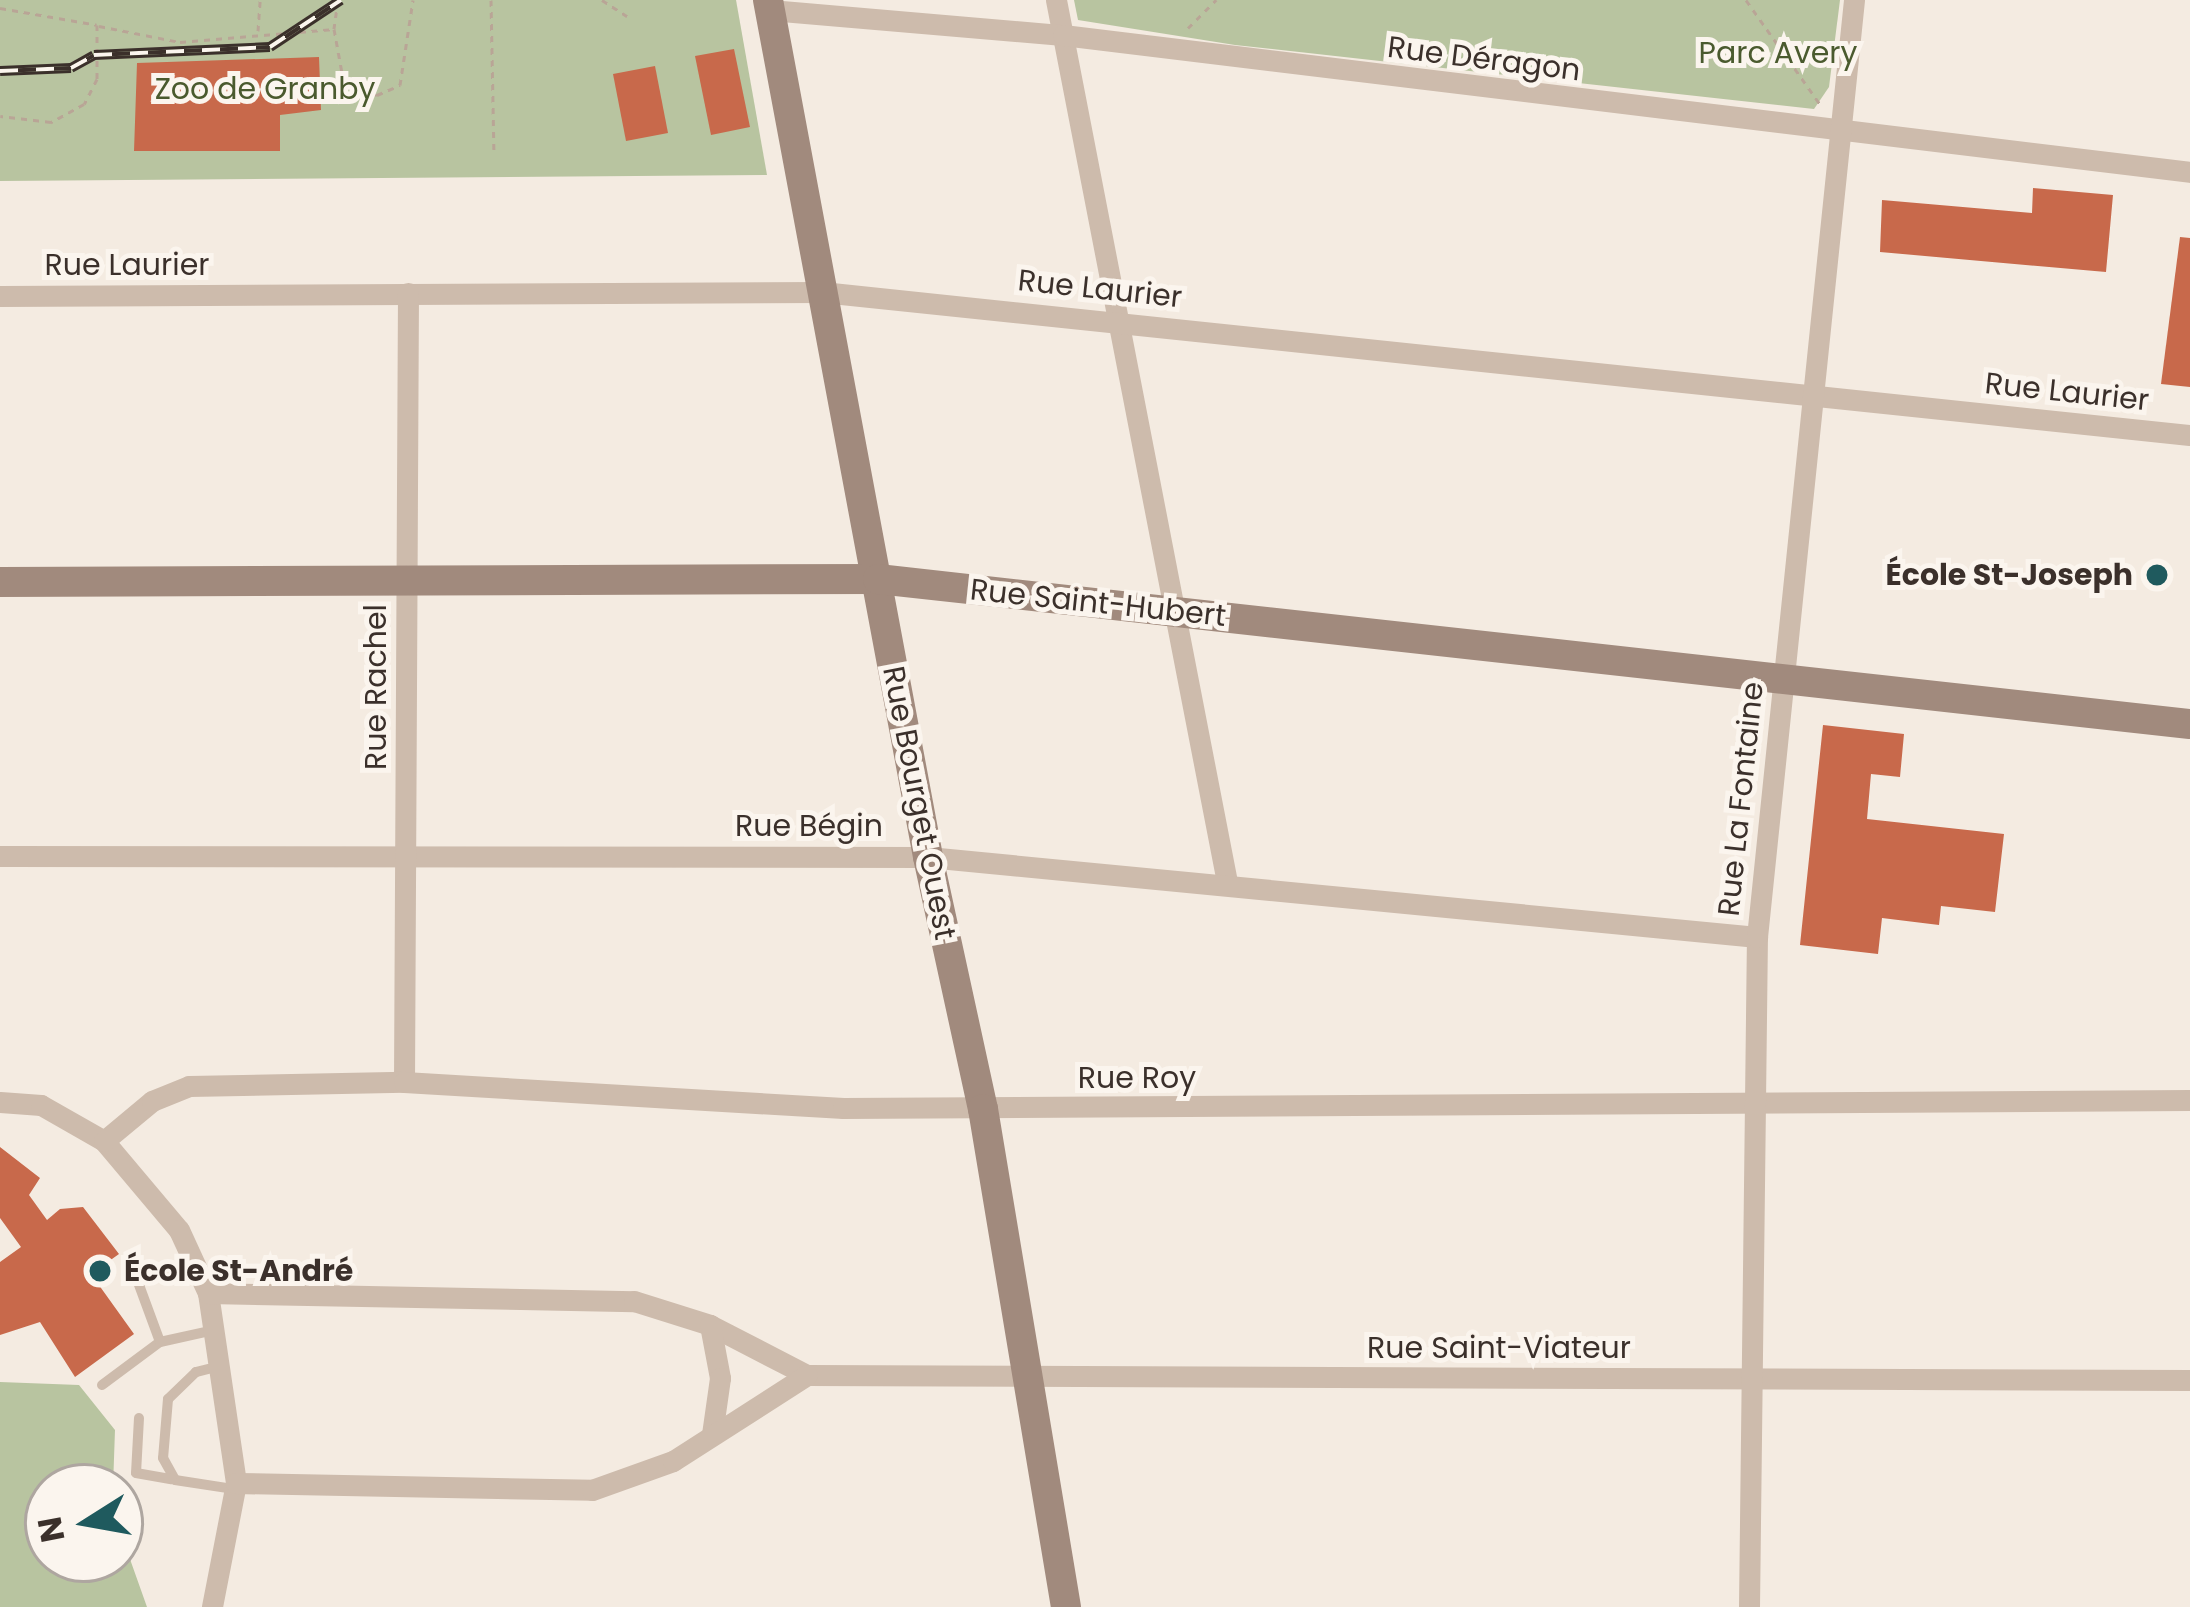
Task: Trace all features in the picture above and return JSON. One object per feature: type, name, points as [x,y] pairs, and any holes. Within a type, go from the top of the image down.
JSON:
[{"type":"street","points":[[1056,0],[1227,882]]},
{"type":"street","name":"Rue La Fontaine","points":[[1749,1607],[1749,1103],[1757,938],[1817,395],[1854,0]]},
{"type":"street","name":"Rue Déragon","points":[[769,5],[1063,35],[1841,136],[2190,172]]},
{"type":"street","name":"Rue Bourget Ouest","points":[[769,5],[928,857],[983,1109],[1022,1377],[1066,1607]]},
{"type":"street","name":"Rue Laurier","points":[[0,296],[823,292],[2190,435]]},
{"type":"street","name":"Rue Rachel","points":[[404,1082],[408,293]]},
{"type":"street","name":"Rue Saint-Hubert","points":[[0,582],[878,579],[2190,724]]},
{"type":"street","name":"Rue Bégin","points":[[0,856],[928,857],[1227,882],[1757,938]]},
{"type":"street","name":"Rue Roy","points":[[104,1141],[152,1101],[189,1086],[404,1082],[983,1109],[2190,1100]]},
{"type":"street","points":[[0,1102],[41,1105],[104,1141],[179,1230],[208,1293],[223,1365],[235,1486],[212,1607]]},
{"type":"street","points":[[208,1293],[634,1300],[710,1325],[807,1375]]},
{"type":"street","points":[[710,1325],[721,1378],[712,1434]]},
{"type":"street","points":[[235,1486],[592,1490],[674,1461],[807,1375]]},
{"type":"street","name":"Rue Saint-Viateur","points":[[807,1375],[2190,1380]]},
{"type":"lane","points":[[135,1274],[160,1342]]},
{"type":"lane","points":[[102,1385],[160,1342],[217,1329]]},
{"type":"lane","points":[[175,1480],[163,1458],[168,1399],[196,1372],[223,1365]]},
{"type":"lane","points":[[139,1418],[136,1473],[235,1486]]},
{"type":"path","points":[[258,33],[260,0]]},
{"type":"path","points":[[338,0],[334,29],[343,78],[377,95],[394,93],[408,55],[412,0]]},
{"type":"path","points":[[491,0],[494,153]]},
{"type":"path","points":[[602,0],[627,16]]},
{"type":"path","points":[[1183,51],[1194,17],[1216,0]]},
{"type":"path","points":[[1746,0],[1841,136]]},
{"type":"path","points":[[0,8],[181,42],[334,29]]},
{"type":"path","points":[[0,116],[51,122],[85,104],[97,80],[97,25]]},
{"type":"green space","name":"Zoo de Granby","points":[[0,0],[736,0],[767,175],[0,181]]},
{"type":"green space","name":"Parc Avery","points":[[1074,0],[1840,0],[1829,87],[1814,109],[1235,45],[1078,20]]},
{"type":"green space","points":[[0,1382],[79,1385],[115,1430],[114,1463],[24,1463],[24,1583],[138,1583],[147,1607],[0,1607]]},
{"type":"building","points":[[734,49],[750,127],[711,135],[695,56]]},
{"type":"building","points":[[319,57],[321,110],[280,115],[280,151],[134,151],[137,63]]},
{"type":"building","points":[[655,66],[668,133],[626,141],[613,74]]},
{"type":"building","points":[[2033,188],[2113,195],[2106,272],[1880,252],[1882,200],[2032,213]]},
{"type":"building","points":[[2180,237],[2190,238],[2190,387],[2161,384]]},
{"type":"building","points":[[1823,725],[1904,734],[1900,777],[1871,774],[1867,819],[2004,834],[1995,912],[1941,906],[1939,925],[1882,918],[1878,954],[1800,945]]},
{"type":"building","points":[[0,1147],[40,1178],[29,1195],[47,1220],[60,1209],[83,1207],[119,1254],[91,1274],[134,1334],[75,1377],[40,1322],[0,1335],[0,1262],[21,1247],[0,1218]]},
{"type":"railway","points":[[0,71],[71,68],[94,55],[270,47],[341,0]]},
{"type":"place","name":"École St-Joseph","points":[[2157,575]]},
{"type":"place","name":"École St-André","points":[[100,1271]]}]
